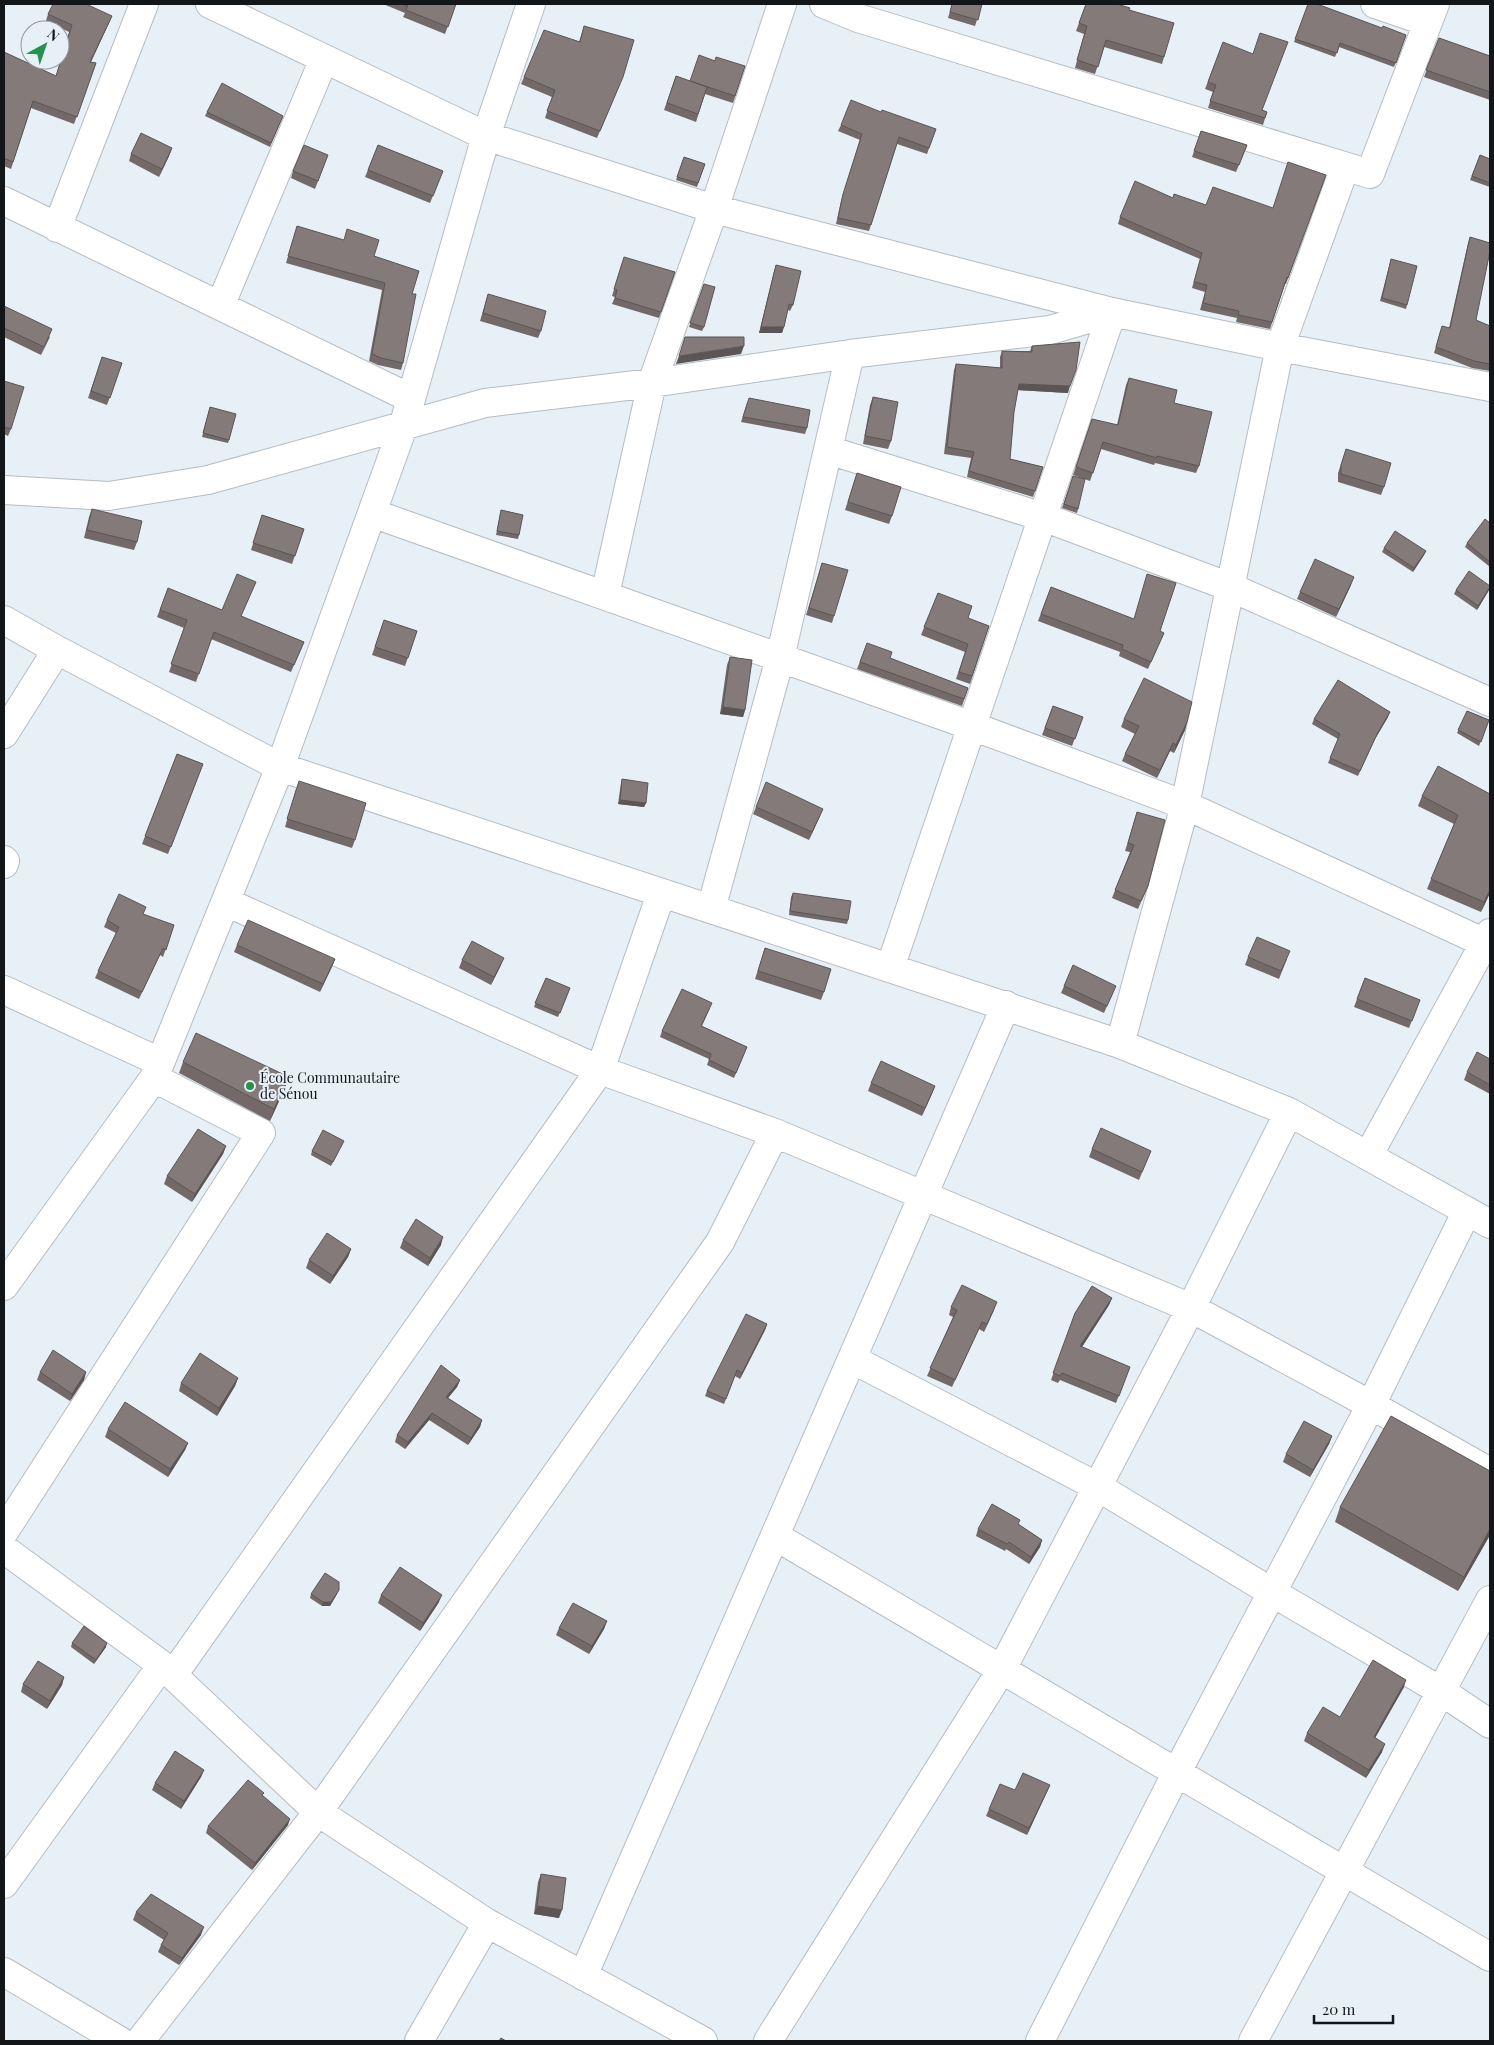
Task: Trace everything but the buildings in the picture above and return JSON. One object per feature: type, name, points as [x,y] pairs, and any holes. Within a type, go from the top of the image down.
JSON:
[{"type":"street","points":[[58,228],[144,4]]},
{"type":"street","points":[[210,4],[486,136],[714,209],[1112,312],[1280,347],[1490,387]]},
{"type":"street","points":[[4,1286],[157,1070],[280,766],[403,427],[486,136],[531,4]]},
{"type":"street","points":[[605,595],[652,383],[714,209],[782,4]]},
{"type":"street","points":[[824,4],[861,11],[1370,174],[1432,13],[1375,4]]},
{"type":"street","points":[[220,306],[324,59]]},
{"type":"street","points":[[1120,1044],[1185,804],[1280,347],[1345,167]]},
{"type":"street","points":[[4,202],[410,398]]},
{"type":"street","points":[[4,490],[109,496],[208,480],[485,403],[652,383],[850,354],[1050,330],[1112,312]]},
{"type":"street","points":[[890,968],[1112,312]]},
{"type":"street","points":[[711,909],[780,658],[850,354]]},
{"type":"street","points":[[828,450],[1043,517],[1230,587],[1490,702]]},
{"type":"street","points":[[372,513],[972,726],[1185,804],[1485,951],[1368,1156]]},
{"type":"street","points":[[4,620],[57,650],[280,766],[661,894],[1006,1005],[1120,1044],[1289,1112],[1479,1217],[1371,1405],[1177,1772],[1040,2041]]},
{"type":"street","points":[[4,734],[57,650]]},
{"type":"street","points":[[4,860],[6,861],[4,864]]},
{"type":"street","points":[[4,1884],[168,1670],[600,1070],[661,894]]},
{"type":"street","points":[[226,902],[600,1070],[775,1133],[1191,1308],[1371,1405],[1490,1472]]},
{"type":"street","points":[[4,990],[157,1070],[261,1133],[4,1532]]},
{"type":"street","points":[[583,1976],[1006,1005]]},
{"type":"street","points":[[768,2041],[1002,1669],[1191,1308],[1289,1112]]},
{"type":"street","points":[[140,2041],[318,1812],[720,1242],[775,1133]]},
{"type":"street","points":[[852,1358],[1098,1487],[1441,1691],[1490,1724]]},
{"type":"street","points":[[775,1536],[1344,1871],[1486,1947]]},
{"type":"street","points":[[4,1549],[168,1670],[318,1812],[487,1923],[702,2041]]},
{"type":"street","points":[[1253,2041],[1490,1600]]},
{"type":"street","points":[[419,2041],[487,1923]]},
{"type":"street","points":[[4,1972],[120,2041]]},
{"type":"place","name":"École Communautaire de Sénou","points":[[250,1086]]}]
